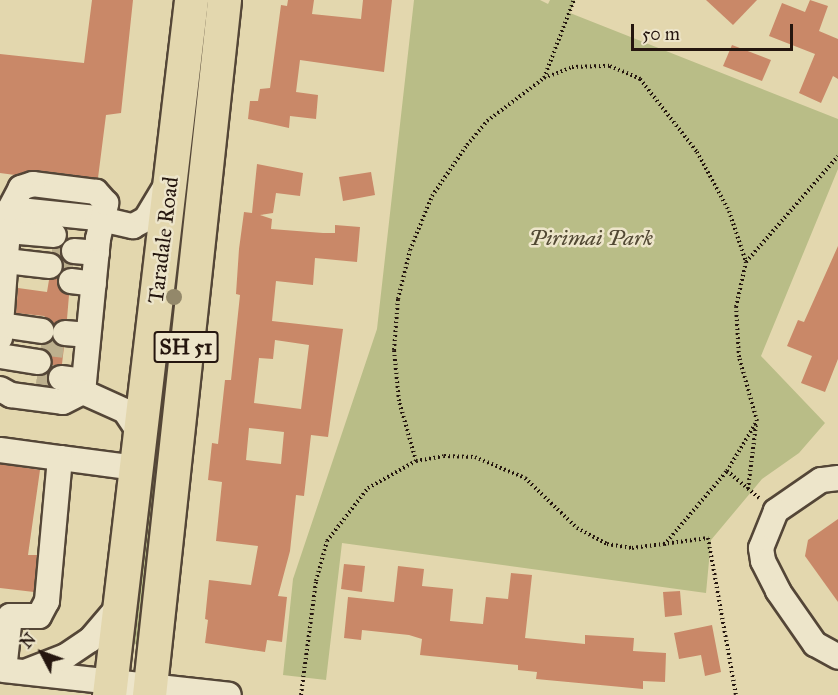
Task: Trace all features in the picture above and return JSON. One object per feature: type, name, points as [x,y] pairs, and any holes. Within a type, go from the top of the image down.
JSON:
[{"type":"highway","name":"Taradale Road","points":[[110,689],[191,0]]},
{"type":"highway","name":"Taradale Road","points":[[149,691],[224,0]]},
{"type":"street","points":[[6,247],[76,257],[140,224],[158,202],[171,169]]},
{"type":"street","points":[[0,389],[11,395],[63,402],[65,358],[76,257],[105,199],[91,191],[26,185],[6,247],[0,334],[65,358],[106,399],[125,411],[133,421],[137,454],[60,458],[0,450]]},
{"type":"street","points":[[6,247],[76,257]]},
{"type":"street","points":[[0,356],[65,358]]},
{"type":"street","points":[[0,370],[65,358]]},
{"type":"street","points":[[60,458],[44,610],[30,618],[10,616],[4,670],[23,673],[57,685],[229,695]]},
{"type":"street","points":[[838,478],[822,480],[776,512],[763,537],[763,561],[815,644],[838,657]]},
{"type":"street","points":[[23,673],[66,656],[90,640],[119,606]]},
{"type":"path","points":[[544,78],[574,0]]},
{"type":"path","points":[[416,460],[399,401],[394,351],[398,299],[410,250],[432,196],[467,145],[487,121],[544,78],[572,68],[610,66],[640,80],[697,152],[729,211],[746,262]]},
{"type":"path","points":[[748,489],[757,421],[738,357],[736,307],[746,262],[838,156]]},
{"type":"path","points":[[664,545],[727,471],[757,421]]},
{"type":"path","points":[[301,695],[316,581],[327,541],[368,488],[416,460],[475,457],[499,465],[525,478],[577,528],[607,544],[632,548],[708,537],[736,695]]},
{"type":"path","points":[[727,471],[776,512]]},
{"type":"green space","points":[[201,0],[211,0],[141,645],[135,644],[137,572]]},
{"type":"green space","name":"Pirimai Park","points":[[414,0],[540,0],[548,4],[550,0],[575,0],[570,13],[838,119],[838,169],[761,356],[825,423],[799,453],[762,479],[711,540],[706,593],[342,543],[326,680],[283,675],[293,579],[377,329]]},
{"type":"building","points":[[92,0],[133,0],[121,113],[106,115],[98,178],[35,170],[15,175],[0,173],[0,54],[84,63]]},
{"type":"building","points":[[288,0],[314,0],[312,14],[361,19],[363,0],[392,0],[384,72],[300,60],[296,92],[318,95],[316,119],[290,116],[289,128],[248,119],[250,101],[258,101],[260,89],[270,88],[281,5],[287,6]]},
{"type":"building","points":[[706,0],[757,0],[733,25]]},
{"type":"building","points":[[810,0],[828,6],[819,31],[838,39],[838,79],[833,76],[821,103],[799,93],[815,54],[769,36],[782,3],[805,12]]},
{"type":"building","points":[[732,45],[771,60],[762,81],[723,66]]},
{"type":"building","points":[[257,164],[303,173],[300,196],[276,193],[273,213],[260,215],[272,219],[271,229],[335,233],[335,225],[360,227],[357,262],[315,258],[313,285],[276,281],[272,321],[343,329],[328,437],[311,435],[304,496],[296,495],[290,551],[278,596],[287,597],[282,642],[267,640],[265,652],[205,643],[209,580],[251,585],[258,546],[216,541],[222,482],[208,480],[212,443],[218,444],[225,380],[231,380],[240,295],[236,294],[244,212],[252,213]],"holes":[[[275,340],[309,345],[301,409],[254,403],[259,358],[273,359]],[[249,428],[284,432],[281,464],[246,460]]]},
{"type":"building","points":[[371,172],[375,195],[343,201],[339,177]]},
{"type":"building","points":[[838,246],[838,359],[825,392],[801,383],[812,356],[787,346],[798,320],[804,322]]},
{"type":"building","points":[[61,248],[61,258],[73,267],[64,269],[63,260],[52,252]]},
{"type":"building","points":[[57,278],[58,287],[69,295],[67,319],[54,324],[44,316],[16,313],[18,288],[47,292],[49,280]]},
{"type":"building","points":[[53,340],[64,347],[62,364],[52,368],[52,356],[41,348]]},
{"type":"building","points":[[48,372],[48,384],[37,383],[37,376]]},
{"type":"building","points":[[0,464],[40,470],[28,555],[37,555],[34,592],[0,588]]},
{"type":"building","points":[[838,519],[838,602],[805,556],[808,540]]},
{"type":"building","points":[[344,564],[365,566],[362,592],[341,589]]},
{"type":"building","points":[[398,566],[424,569],[422,586],[453,589],[450,621],[483,624],[486,597],[508,599],[511,573],[532,575],[525,638],[585,644],[585,635],[634,638],[633,651],[666,653],[665,682],[643,681],[643,689],[536,679],[537,672],[518,670],[518,665],[420,655],[422,639],[409,635],[362,630],[361,640],[344,638],[348,597],[394,602]]},
{"type":"building","points":[[680,591],[682,615],[665,617],[663,592]]},
{"type":"building","points":[[712,625],[721,672],[705,676],[701,655],[679,659],[674,633]]},
{"type":"tunnel","points":[[52,248],[74,251]]},
{"type":"tunnel","points":[[50,266],[73,269]]},
{"type":"tunnel","points":[[41,343],[64,346]]},
{"type":"tunnel","points":[[37,375],[61,378]]}]
